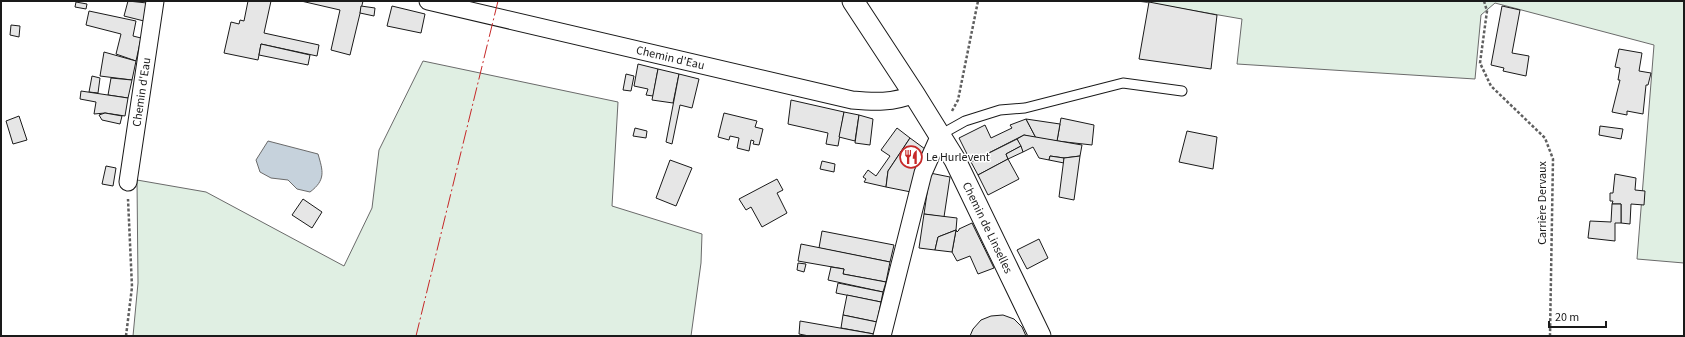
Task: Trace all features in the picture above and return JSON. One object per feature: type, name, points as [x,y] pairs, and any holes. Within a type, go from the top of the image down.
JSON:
[{"type":"street","name":"Chemin d'Eau","points":[[128,182],[155,1]]},
{"type":"street","name":"Chemin d'Eau","points":[[428,1],[852,100],[875,102],[890,101],[914,94]]},
{"type":"street","name":"Chemin de Linselles","points":[[853,1],[940,135],[974,199],[1040,336]]},
{"type":"street","points":[[882,336],[923,173],[940,135]]},
{"type":"lane","points":[[940,135],[965,121],[1000,110],[1025,108],[1123,83],[1182,91]]},
{"type":"path","points":[[940,135],[958,100],[978,1]]},
{"type":"path","name":"Carrière Dervaux","points":[[1484,1],[1487,11],[1480,63],[1491,86],[1545,138],[1553,159],[1550,336]]},
{"type":"path","points":[[126,336],[132,287],[128,182]]},
{"type":"green space","points":[[1138,1],[1684,1],[1684,263],[1637,259],[1654,45],[1495,3],[1481,15],[1475,79],[1237,64],[1242,19]]},
{"type":"green space","points":[[423,61],[618,102],[612,206],[702,234],[701,263],[691,336],[133,336],[138,283],[137,180],[206,192],[344,266],[372,208],[379,150]]},
{"type":"shaded area","points":[[268,141],[318,154],[322,175],[315,188],[310,192],[297,189],[288,180],[271,178],[260,172],[256,160]]},
{"type":"building","points":[[128,1],[147,3],[144,21],[124,16]]},
{"type":"building","points":[[248,1],[271,1],[264,33],[319,45],[317,56],[261,44],[258,60],[224,53],[231,22],[239,24],[240,20],[244,21]]},
{"type":"building","points":[[301,1],[363,1],[350,55],[331,50],[340,10]]},
{"type":"building","points":[[76,2],[87,4],[86,9],[75,7]]},
{"type":"building","points":[[1149,2],[1217,15],[1211,69],[1139,59]]},
{"type":"building","points":[[361,6],[375,8],[374,16],[360,13]]},
{"type":"building","points":[[392,6],[425,14],[421,33],[387,26]]},
{"type":"building","points":[[1502,6],[1520,10],[1512,53],[1529,56],[1526,76],[1503,71],[1504,68],[1491,65]]},
{"type":"building","points":[[89,11],[136,21],[133,36],[141,38],[136,61],[116,54],[121,34],[86,25]]},
{"type":"building","points":[[11,25],[20,26],[19,37],[10,35]]},
{"type":"building","points":[[261,44],[310,55],[308,65],[259,55]]},
{"type":"building","points":[[1619,49],[1642,53],[1639,71],[1651,73],[1648,85],[1646,85],[1643,114],[1627,111],[1627,115],[1612,112],[1620,80],[1618,80],[1620,68],[1615,67]]},
{"type":"building","points":[[104,52],[136,61],[132,80],[100,76]]},
{"type":"building","points":[[638,64],[658,69],[653,96],[646,95],[648,89],[634,86]]},
{"type":"building","points":[[658,69],[679,74],[673,103],[652,100]]},
{"type":"building","points":[[626,74],[634,76],[631,91],[623,90]]},
{"type":"building","points":[[679,74],[699,79],[692,108],[680,105],[672,144],[666,142]]},
{"type":"building","points":[[92,76],[100,78],[98,93],[89,92]]},
{"type":"building","points":[[111,78],[132,80],[128,98],[108,95]]},
{"type":"building","points":[[81,91],[128,98],[125,116],[105,113],[94,114],[96,102],[80,99]]},
{"type":"building","points":[[791,100],[844,112],[838,146],[826,144],[828,133],[788,124]]},
{"type":"building","points":[[844,112],[859,115],[855,141],[839,137]]},
{"type":"building","points":[[105,113],[122,116],[120,124],[102,120],[99,115]]},
{"type":"building","points":[[724,113],[757,121],[755,127],[763,129],[759,145],[753,144],[754,141],[751,140],[749,151],[737,148],[739,138],[730,136],[729,140],[718,137]]},
{"type":"building","points":[[859,115],[873,119],[870,145],[855,143]]},
{"type":"building","points":[[19,116],[27,140],[13,144],[6,121]]},
{"type":"building","points":[[1061,118],[1094,125],[1092,145],[1057,141]]},
{"type":"building","points":[[1026,119],[1036,138],[1024,135],[971,162],[959,138],[985,125],[991,138],[1012,128],[1010,125]]},
{"type":"building","points":[[1026,119],[1060,124],[1057,141],[1036,138]]},
{"type":"building","points":[[1600,126],[1623,129],[1621,139],[1599,135]]},
{"type":"building","points":[[635,128],[647,131],[646,138],[633,136]]},
{"type":"building","points":[[897,128],[910,138],[888,171],[886,187],[864,182],[866,179],[863,177],[868,170],[876,176],[890,156],[881,150]]},
{"type":"building","points":[[1187,131],[1217,137],[1213,169],[1179,162]]},
{"type":"building","points":[[1024,135],[1082,145],[1080,156],[1064,158],[1050,156],[1049,160],[1039,158],[1033,147],[1023,152],[1017,139]]},
{"type":"building","points":[[910,138],[925,149],[911,192],[886,187],[888,171]]},
{"type":"building","points":[[1017,139],[1021,146],[1006,154],[1008,159],[978,175],[971,162]]},
{"type":"building","points":[[1021,146],[1023,152],[1008,159],[1006,154]]},
{"type":"building","points":[[1050,156],[1064,158],[1064,163],[1049,160]]},
{"type":"building","points":[[1080,156],[1074,200],[1059,197],[1064,158]]},
{"type":"building","points":[[1008,159],[1019,179],[988,195],[978,175]]},
{"type":"building","points":[[670,160],[692,168],[676,206],[656,198]]},
{"type":"building","points":[[822,161],[835,164],[834,172],[820,169]]},
{"type":"building","points":[[106,166],[116,168],[113,186],[102,184]]},
{"type":"building","points":[[930,173],[950,177],[944,217],[924,214]]},
{"type":"building","points":[[1615,174],[1636,178],[1635,190],[1645,191],[1644,205],[1631,204],[1630,224],[1621,223],[1621,204],[1612,204],[1613,201],[1610,201],[1610,193],[1613,193]]},
{"type":"building","points":[[777,179],[783,190],[777,193],[787,213],[762,227],[751,207],[746,210],[739,199]]},
{"type":"building","points":[[303,199],[322,212],[312,228],[292,215]]},
{"type":"building","points":[[1612,204],[1621,204],[1621,223],[1615,223],[1615,241],[1588,238],[1590,221],[1611,222]]},
{"type":"building","points":[[924,214],[957,218],[956,230],[938,237],[935,250],[919,248]]},
{"type":"building","points":[[972,223],[994,268],[978,274],[970,256],[957,261],[952,252],[956,230],[957,232],[959,229]]},
{"type":"building","points":[[956,230],[952,252],[935,250],[938,237]]},
{"type":"building","points":[[822,231],[894,245],[890,262],[819,248]]},
{"type":"building","points":[[1039,239],[1048,258],[1027,269],[1017,250]]},
{"type":"building","points":[[801,244],[890,262],[886,282],[843,274],[844,269],[798,261]]},
{"type":"building","points":[[798,263],[806,264],[804,272],[797,270]]},
{"type":"building","points":[[831,267],[844,269],[843,274],[886,282],[883,292],[828,280]]},
{"type":"building","points":[[838,283],[883,292],[881,302],[836,293]]},
{"type":"building","points":[[847,295],[881,302],[877,322],[843,315]]},
{"type":"building","points":[[843,315],[877,322],[874,334],[841,328]]},
{"type":"building","points":[[1003,315],[1014,319],[1022,327],[1026,336],[970,336],[973,329],[981,320],[991,316]]},
{"type":"building","points":[[800,321],[874,334],[874,336],[809,336],[799,334]]},
{"type":"power","points":[[416,336],[498,1]]},
{"type":"place","name":"Le Hurlevent","points":[[911,157]]}]
